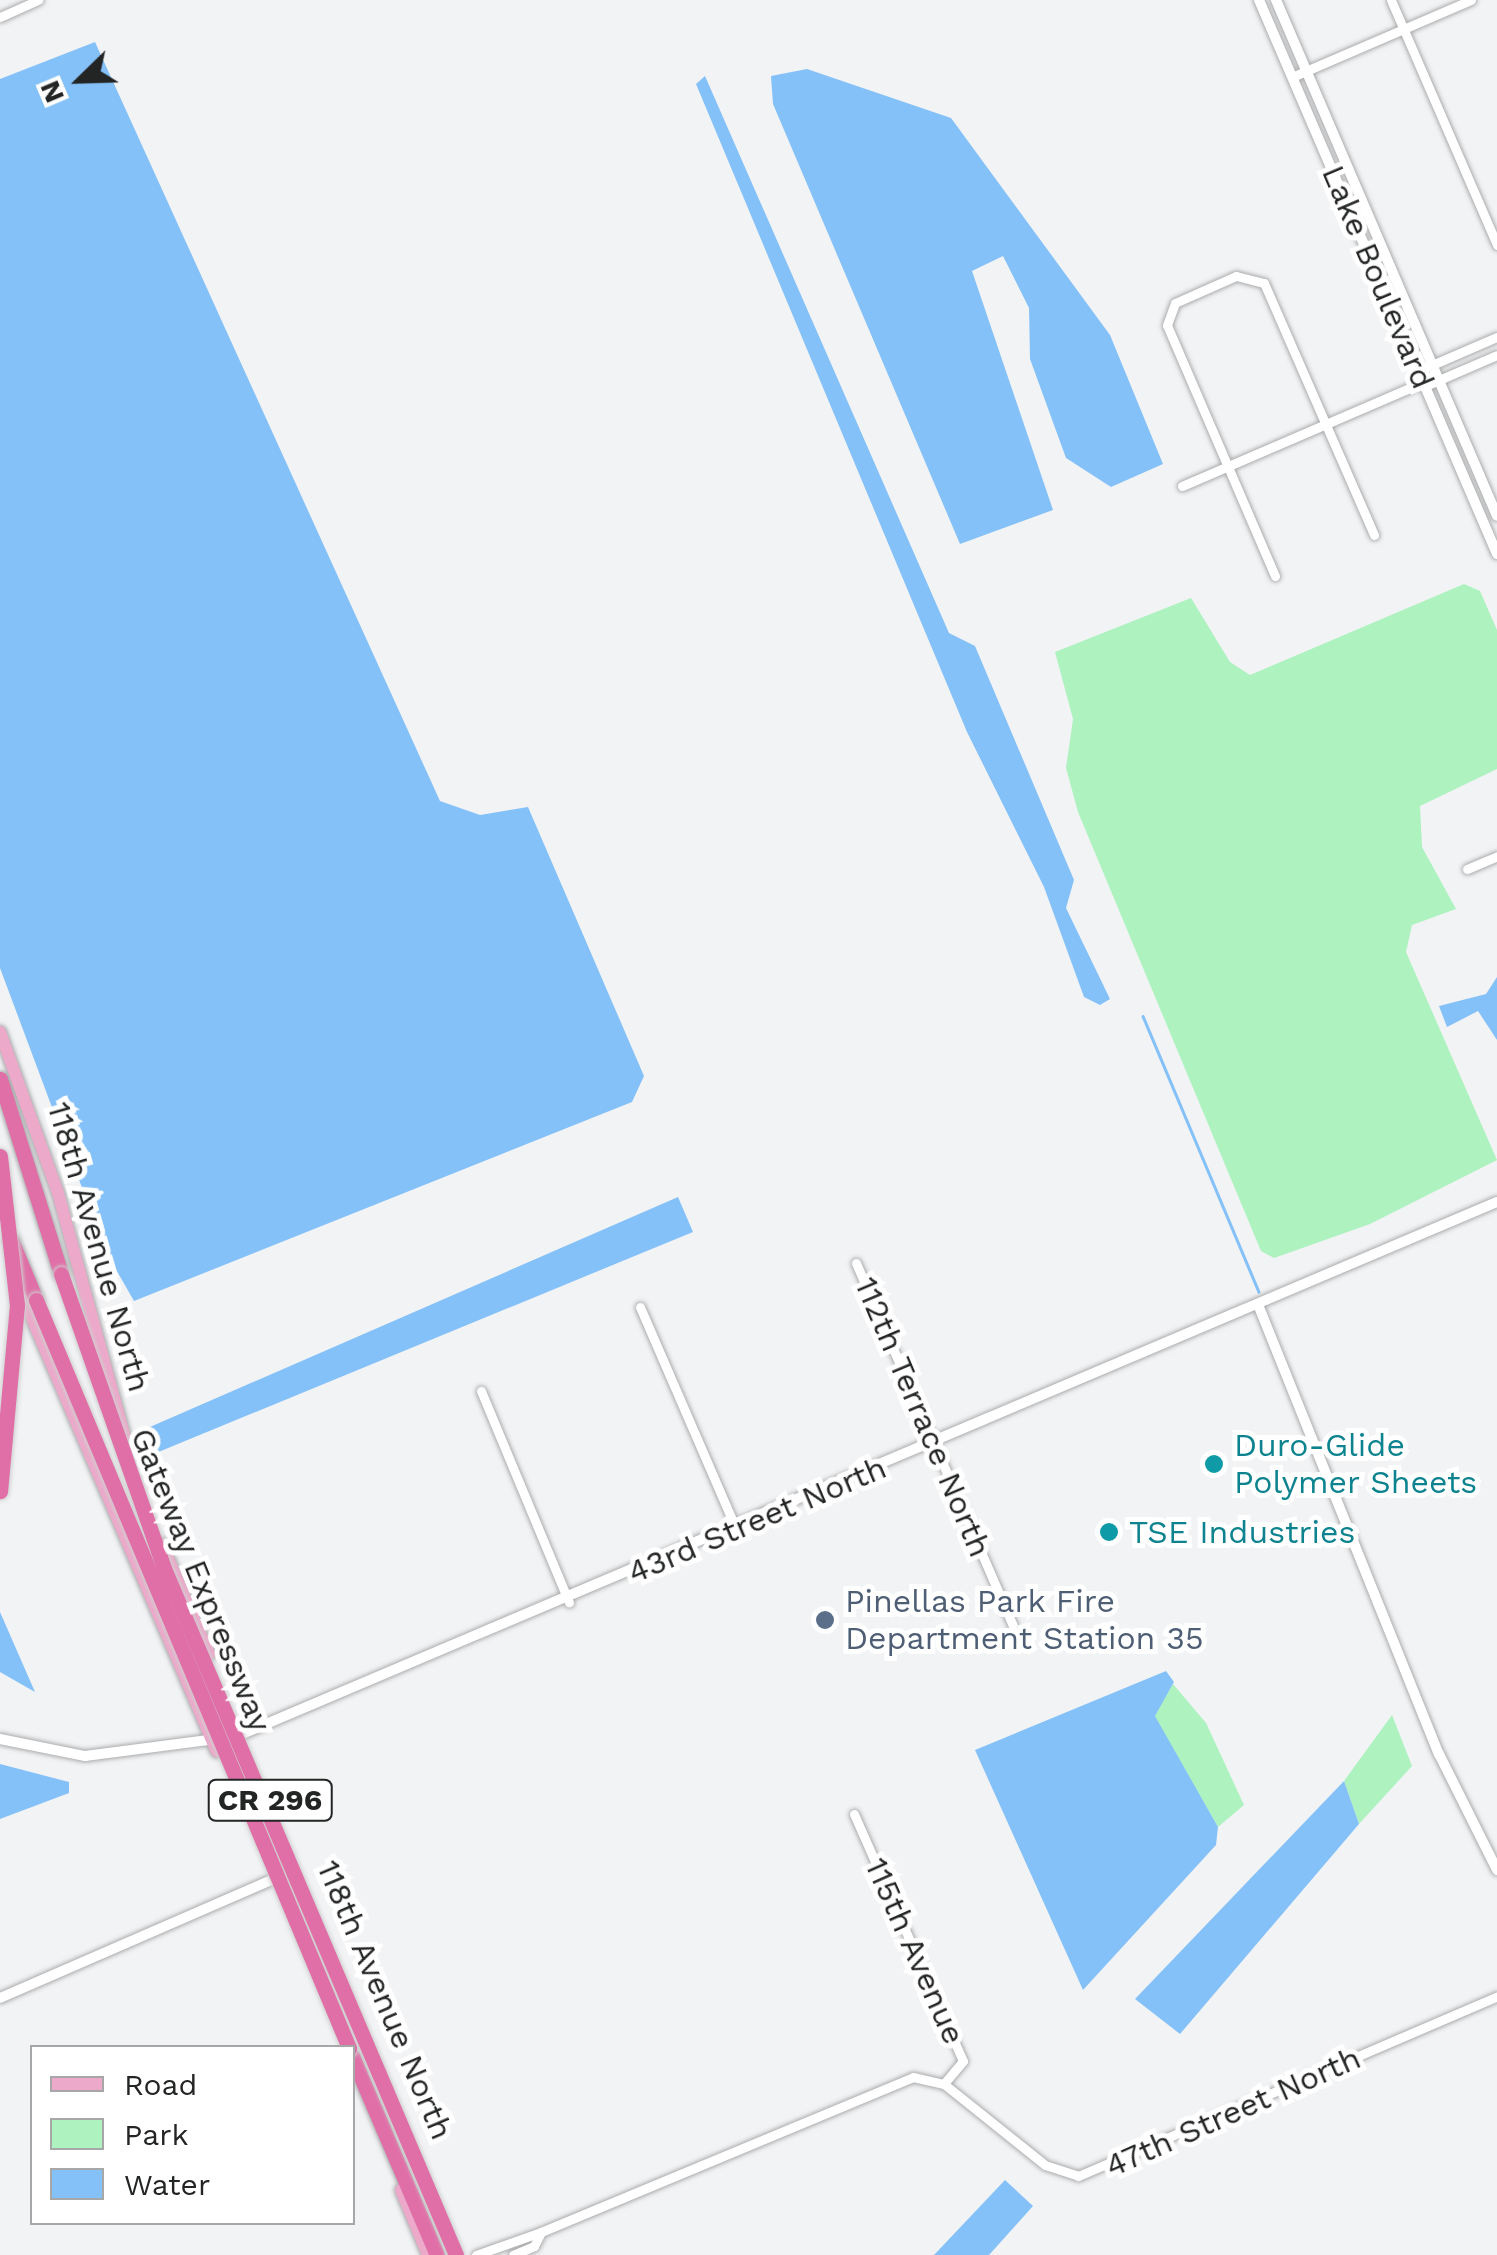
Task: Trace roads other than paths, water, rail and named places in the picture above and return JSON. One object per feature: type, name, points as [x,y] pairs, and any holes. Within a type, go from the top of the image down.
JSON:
[{"type":"highway","name":"Gateway Expressway","points":[[0,1079],[61,1274],[163,1566],[459,2255]]},
{"type":"highway","points":[[0,1156],[17,1304],[0,1491]]},
{"type":"highway","name":"Gateway Expressway","points":[[0,1213],[345,2045]]},
{"type":"highway","points":[[355,2063],[437,2255]]},
{"type":"main road","name":"118th Avenue North","points":[[0,1032],[58,1193],[135,1473],[459,2255]]},
{"type":"main road","name":"118th Avenue North","points":[[0,1244],[345,2045]]},
{"type":"main road","name":"118th Avenue North","points":[[355,2079],[428,2255]]},
{"type":"street","points":[[0,17],[38,0]]},
{"type":"street","name":"Lake Boulevard","points":[[1258,0],[1497,554]]},
{"type":"street","name":"Lake Boulevard","points":[[1276,0],[1497,516]]},
{"type":"street","points":[[1391,0],[1497,246]]},
{"type":"street","points":[[1292,77],[1471,0]]},
{"type":"street","points":[[1276,576],[1167,326],[1175,303],[1242,274],[1264,282],[1374,535]]},
{"type":"street","points":[[1422,380],[1433,365],[1497,337]]},
{"type":"street","points":[[1182,486],[1422,380],[1439,380],[1497,355]]},
{"type":"street","points":[[1467,869],[1497,856]]},
{"type":"street","name":"43rd Street North","points":[[0,1738],[85,1756],[244,1738],[1497,1202]]},
{"type":"street","name":"112th Terrace North","points":[[856,1263],[1013,1626]]},
{"type":"street","points":[[640,1306],[735,1528]]},
{"type":"street","points":[[1259,1307],[1439,1754],[1497,1870]]},
{"type":"street","points":[[481,1391],[569,1602]]},
{"type":"street","name":"115th Avenue","points":[[854,1814],[963,2061],[944,2084]]},
{"type":"street","points":[[0,1998],[272,1880]]},
{"type":"street","name":"47th Street North","points":[[944,2084],[1046,2165],[1088,2175],[1497,1996]]},
{"type":"street","points":[[476,2255],[541,2232],[913,2077],[944,2084]]},
{"type":"street","points":[[513,2255],[534,2246],[541,2232]]},
{"type":"water","points":[[95,42],[440,801],[480,815],[528,807],[644,1076],[632,1102],[134,1301],[106,1252],[0,968],[0,79]]},
{"type":"water","points":[[807,69],[951,118],[1110,335],[1163,464],[1111,487],[1066,458],[1030,359],[1029,308],[1003,256],[972,271],[1053,510],[960,544],[773,104],[771,76]]},
{"type":"water","points":[[705,76],[949,633],[975,646],[1074,880],[1066,908],[1110,999],[1100,1005],[1084,997],[1044,887],[967,732],[696,84]]},
{"type":"water","points":[[1497,977],[1497,1040],[1478,1011],[1447,1027],[1439,1006],[1486,994]]},
{"type":"water","points":[[678,1197],[693,1232],[156,1453],[143,1430]]},
{"type":"water","points":[[0,1612],[35,1692],[0,1672]]},
{"type":"water","points":[[1166,1671],[1174,1682],[1155,1716],[1218,1827],[1216,1845],[1083,1990],[975,1750]]},
{"type":"water","points":[[0,1764],[69,1782],[69,1793],[0,1819]]},
{"type":"water","points":[[1344,1781],[1359,1824],[1180,2034],[1135,1999]]},
{"type":"water","points":[[1005,2180],[1033,2206],[989,2255],[934,2255]]},
{"type":"waterway","points":[[1143,1016],[1259,1292]]},
{"type":"place","name":"Duro-Glide Polymer Sheets","points":[[1214,1464]]},
{"type":"place","name":"TSE Industries","points":[[1109,1532]]},
{"type":"place","name":"Pinellas Park Fire Department Station 35","points":[[825,1620]]}]
